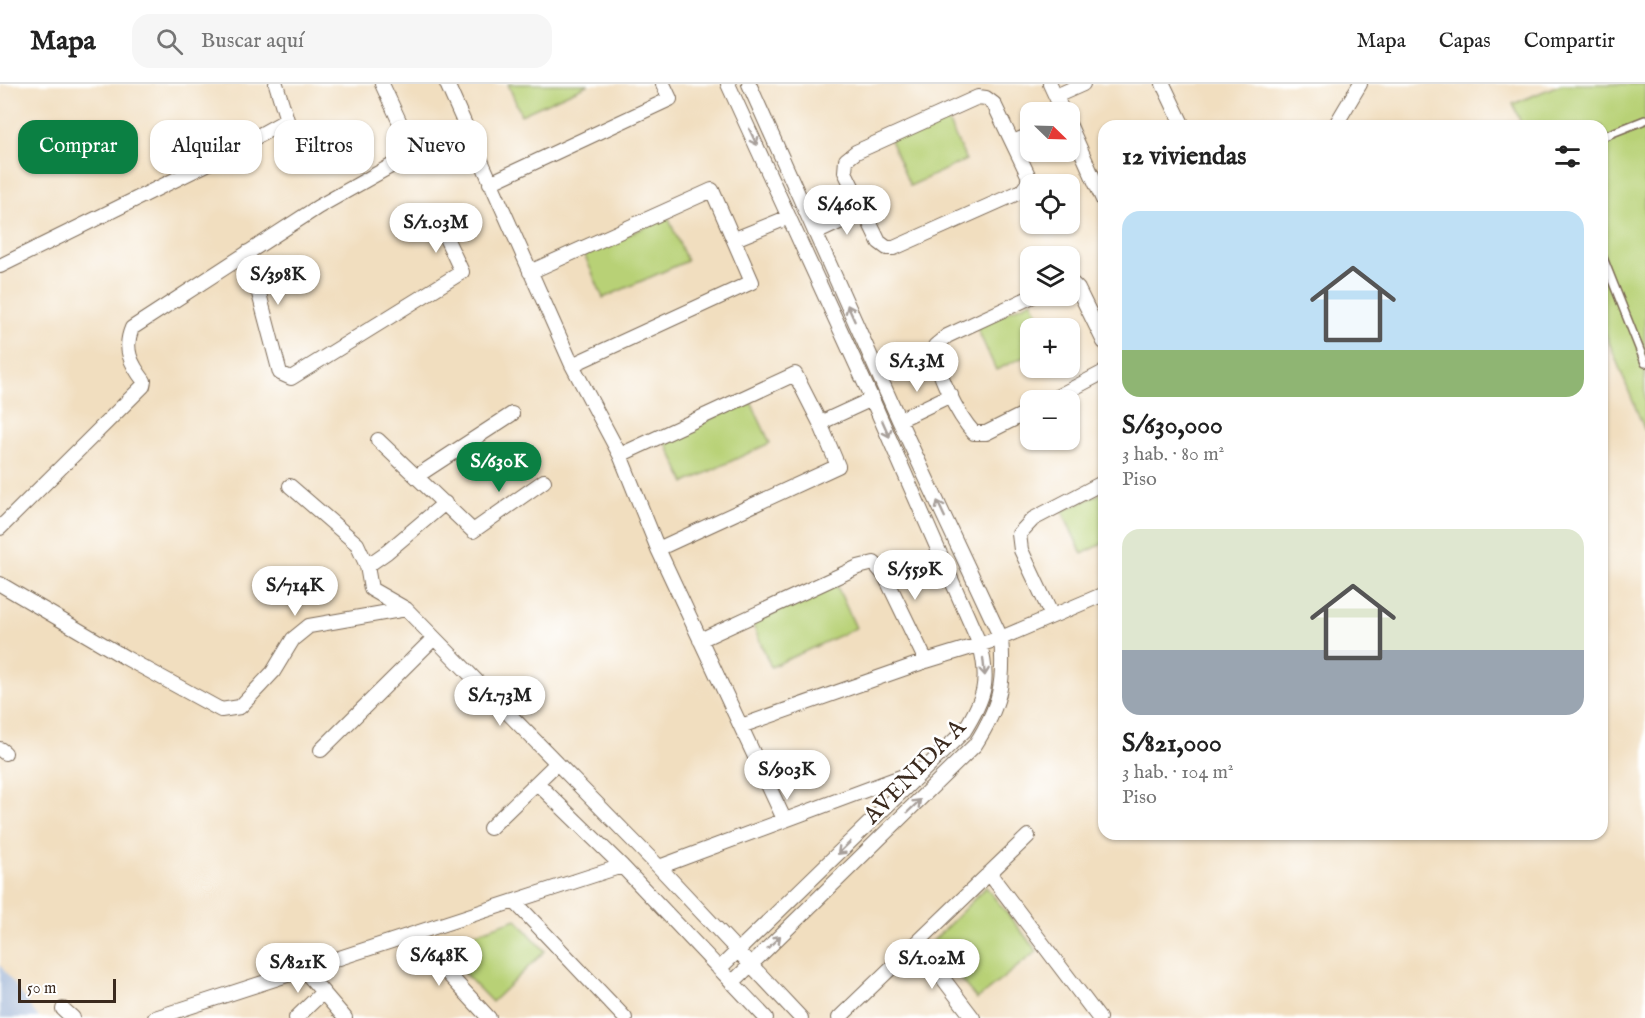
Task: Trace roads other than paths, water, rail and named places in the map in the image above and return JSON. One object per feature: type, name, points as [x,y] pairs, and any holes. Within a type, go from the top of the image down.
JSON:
[{"type":"street","points":[[0,266],[207,164],[286,120],[276,84]]},
{"type":"street","points":[[0,528],[143,386],[144,381],[132,366],[129,353],[128,339],[132,328],[318,207],[414,153],[382,84]]},
{"type":"street","points":[[490,183],[670,99],[663,84]]},
{"type":"street","name":"AVENIDA A","points":[[719,969],[964,731],[983,693],[986,669],[980,645],[872,399],[728,84]]},
{"type":"street","name":"AVENIDA A","points":[[732,983],[975,745],[990,721],[1000,697],[1003,668],[1001,638],[898,420],[748,84]]},
{"type":"street","points":[[1053,90],[1083,84]]},
{"type":"street","points":[[1163,84],[1180,120]]},
{"type":"street","points":[[1339,120],[1360,84]]},
{"type":"street","points":[[452,86],[490,183],[530,272],[572,364],[620,455],[658,549],[784,819]]},
{"type":"street","points":[[978,97],[986,98],[994,104],[1028,175],[1028,183],[1022,191],[894,248],[887,248],[879,242],[865,210],[845,172],[846,160],[856,152],[978,97]]},
{"type":"street","points":[[1013,142],[1020,139]]},
{"type":"street","points":[[1080,148],[1098,189]]},
{"type":"street","points":[[530,272],[712,190],[735,239],[752,282],[572,364]]},
{"type":"street","points":[[795,230],[814,228],[865,210]]},
{"type":"street","points":[[735,239],[789,217]]},
{"type":"street","points":[[248,252],[280,373],[291,378],[462,272],[439,222]]},
{"type":"street","points":[[1080,293],[1098,326]]},
{"type":"street","points":[[1020,302],[947,336],[935,346],[934,357],[951,395],[974,433],[986,434],[1020,416]]},
{"type":"street","points":[[620,455],[795,374],[820,423],[838,466],[658,549]]},
{"type":"street","points":[[1070,390],[1098,375]]},
{"type":"street","points":[[898,420],[951,395]]},
{"type":"street","points":[[820,423],[872,399]]},
{"type":"street","points":[[417,476],[512,414]]},
{"type":"street","points":[[378,440],[473,531],[544,481]]},
{"type":"street","points":[[1052,616],[1021,550],[1018,534],[1033,519],[1098,485]]},
{"type":"street","points":[[290,486],[357,544],[367,566],[371,589],[406,609],[659,867],[801,1018]]},
{"type":"street","points":[[367,566],[387,552],[445,502]]},
{"type":"street","points":[[700,640],[858,567],[874,563],[885,576],[926,661]]},
{"type":"street","points":[[0,584],[126,658],[221,710],[240,707],[273,672],[293,639],[309,626],[406,609]]},
{"type":"street","points":[[741,726],[926,661],[1001,638],[1098,597]]},
{"type":"street","points":[[321,750],[434,638]]},
{"type":"street","points":[[490,828],[557,763]]},
{"type":"street","points":[[659,867],[926,768]]},
{"type":"street","points":[[537,783],[622,866],[766,1018]]},
{"type":"street","points":[[839,1018],[1028,836]]},
{"type":"street","points":[[155,1018],[622,866]]},
{"type":"street","points":[[989,873],[1099,1018]]},
{"type":"street","points":[[514,901],[625,1018]]},
{"type":"street","points":[[412,934],[489,1018]]},
{"type":"street","points":[[916,943],[973,1018]]},
{"type":"street","points":[[303,970],[345,1018]]},
{"type":"street","points":[[296,1018],[322,993]]},
{"type":"lane","points":[[1608,134],[1645,120]]},
{"type":"lane","points":[[1608,270],[1645,363]]}]
